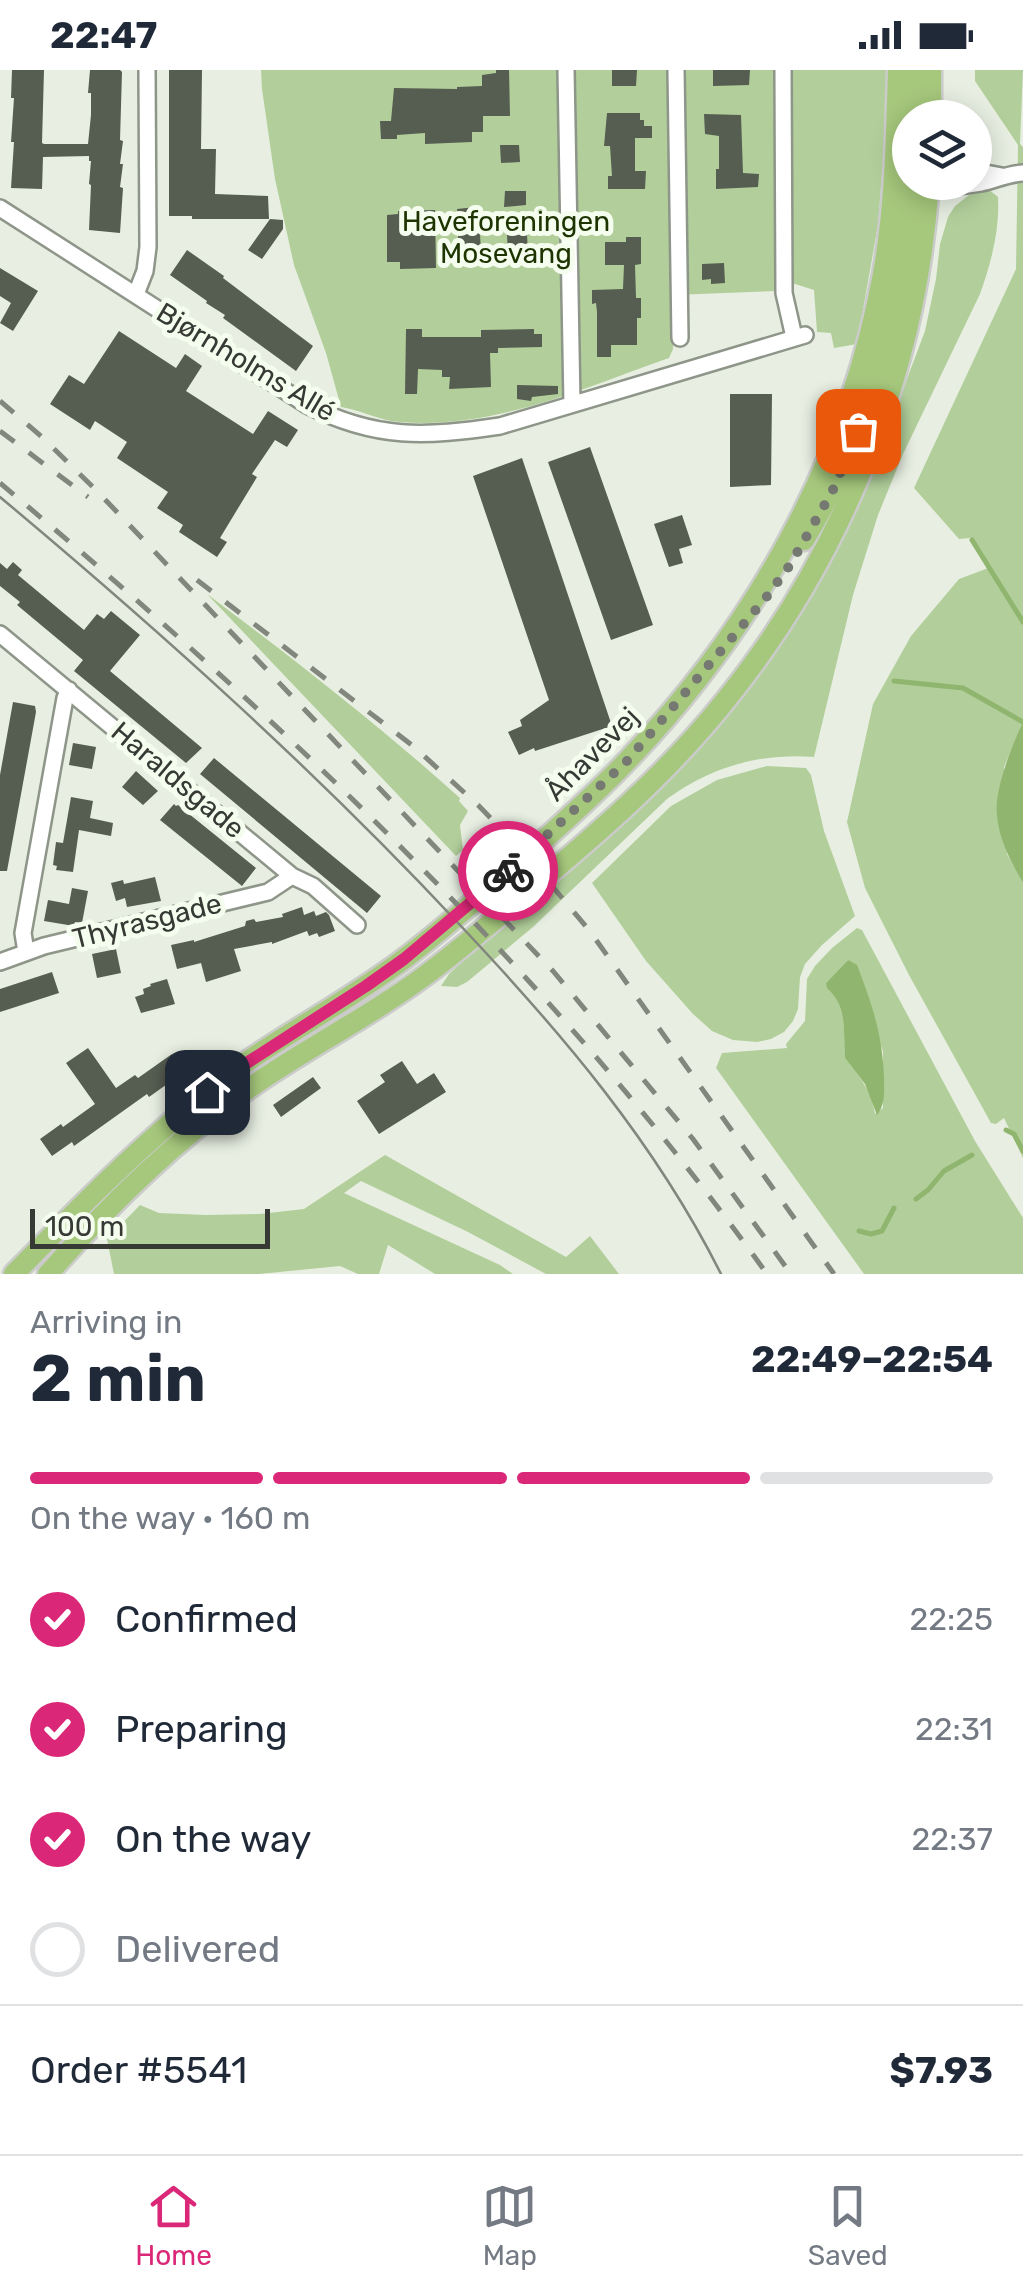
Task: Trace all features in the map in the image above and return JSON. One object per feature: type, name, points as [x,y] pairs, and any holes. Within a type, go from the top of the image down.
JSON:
[{"type":"main road","name":"Åhavevej","points":[[14,1274],[106,1180],[225,1077],[404,959],[490,888],[627,761],[698,680],[740,623],[806,509],[834,448],[862,362],[889,234],[898,70]]},
{"type":"main road","points":[[913,70],[913,100]]},
{"type":"main road","points":[[931,100],[932,70]]},
{"type":"main road","points":[[698,680],[790,565],[850,454],[891,320],[909,200]]},
{"type":"main road","points":[[48,1274],[128,1188],[203,1123],[242,1092],[421,979],[559,866],[649,784],[724,703],[794,603],[831,538],[866,458],[888,400],[908,324],[923,240],[923,200]]},
{"type":"street","points":[[136,294],[146,271],[148,247],[147,70]]},
{"type":"street","points":[[566,70],[572,404]]},
{"type":"street","points":[[676,70],[680,338]]},
{"type":"street","name":"Bjørnholms Allé","points":[[0,208],[307,405],[351,424],[403,433],[500,426],[799,336],[784,293],[783,70]]},
{"type":"street","points":[[992,180],[1023,173]]},
{"type":"street","points":[[992,174],[1002,176]]},
{"type":"street","name":"Haraldsgade","points":[[0,634],[292,876],[313,886],[357,925]]},
{"type":"street","points":[[26,952],[22,932],[69,690]]},
{"type":"street","name":"Thyrasgade","points":[[0,962],[26,952],[268,892],[292,876]]},
{"type":"green space","name":"Haveforeningen Mosevang","points":[[261,70],[773,70],[777,291],[673,295],[673,349],[669,358],[537,404],[469,420],[435,423],[393,421],[341,407],[294,265],[275,179]]},
{"type":"green space","points":[[791,70],[887,70],[878,225],[857,344],[834,348],[831,333],[817,332],[814,290],[792,283]]},
{"type":"green space","points":[[975,70],[1023,70],[1023,722],[1004,767],[1007,854],[1023,883],[1023,1158],[1004,1118],[991,1123],[909,975],[865,888],[847,822],[873,704],[911,636],[959,579],[991,567],[970,538],[959,539],[914,488],[1016,269],[1018,145],[992,106],[992,100],[988,100],[975,81]]},
{"type":"green space","points":[[992,192],[998,197],[996,234],[988,270],[878,515],[853,595],[814,757],[774,757],[736,764],[684,788],[667,799],[533,927],[467,982],[457,987],[441,986],[464,960],[577,865],[666,782],[731,710],[781,643],[833,555],[871,474],[925,331],[940,244],[955,206],[963,200],[992,200]]},
{"type":"green space","points":[[207,594],[336,693],[460,798],[468,811],[460,825],[463,850],[456,856]]},
{"type":"green space","points":[[767,766],[806,768],[811,775],[824,831],[855,916],[805,964],[793,1021],[784,1032],[757,1042],[733,1040],[712,1031],[693,1014],[646,961],[592,883],[671,806],[717,780]]},
{"type":"green space","points":[[857,928],[862,930],[975,1141],[1023,1218],[1023,1274],[864,1274],[716,1068],[722,1053],[787,1048],[786,1044],[805,1021],[807,979],[832,948]],"holes":[[[848,960],[883,1051],[883,1108],[875,1114],[868,1091],[845,1058],[841,1011],[826,983]]]},
{"type":"green space","points":[[385,1155],[566,1257],[590,1236],[619,1274],[546,1274],[361,1181],[344,1193],[513,1274],[435,1274],[388,1245],[379,1274],[358,1274],[340,1266],[259,1274],[114,1274],[107,1239],[140,1205],[159,1213],[206,1215],[304,1209]]},
{"type":"shaded area","points":[[1023,722],[1023,883],[1003,842],[997,805],[1005,768]]},
{"type":"shaded area","points":[[848,960],[857,965],[879,1032],[884,1092],[877,1115],[865,1084],[845,1058],[841,1011],[826,983]]},
{"type":"building","points":[[12,70],[44,70],[44,144],[88,144],[90,70],[122,72],[120,233],[89,230],[89,156],[43,157],[42,189],[11,188]]},
{"type":"building","points":[[169,70],[202,70],[201,149],[216,149],[215,194],[268,196],[269,219],[169,216]]},
{"type":"building","points":[[509,70],[510,116],[483,116],[483,132],[472,132],[472,142],[425,144],[425,133],[381,139],[380,121],[391,121],[394,88],[482,86],[482,75]]},
{"type":"building","points":[[612,70],[637,70],[636,86],[612,86]]},
{"type":"building","points":[[713,70],[750,70],[749,85],[713,86]]},
{"type":"building","points":[[607,113],[640,113],[644,126],[652,126],[652,138],[635,138],[635,171],[646,171],[645,189],[608,189],[608,176],[612,176],[610,146],[604,146]]},
{"type":"building","points":[[704,114],[741,115],[743,173],[759,174],[758,187],[716,189],[719,136],[705,134]]},
{"type":"building","points":[[500,145],[519,145],[520,162],[501,163]]},
{"type":"building","points":[[505,191],[526,191],[526,205],[504,207]]},
{"type":"building","points":[[476,207],[481,253],[474,253],[474,261],[459,261],[457,209]]},
{"type":"building","points":[[435,210],[436,268],[400,269],[400,262],[387,262],[387,215]]},
{"type":"building","points":[[270,219],[283,220],[283,229],[262,259],[248,250]]},
{"type":"building","points":[[527,234],[528,254],[508,255],[507,235]]},
{"type":"building","points":[[626,237],[641,237],[641,264],[635,265],[636,298],[641,298],[637,345],[611,345],[611,357],[597,357],[597,312],[596,303],[592,304],[592,290],[623,289],[624,265],[605,265],[605,242],[626,242]]},
{"type":"building","points":[[187,250],[313,346],[296,371],[170,275]]},
{"type":"building","points":[[724,263],[725,283],[702,280],[702,264]]},
{"type":"building","points":[[0,268],[38,291],[13,331],[0,323],[11,303],[0,296]]},
{"type":"building","points":[[406,329],[422,329],[422,337],[481,337],[481,330],[534,329],[534,334],[542,334],[542,347],[498,348],[498,353],[490,353],[491,387],[449,389],[450,377],[442,377],[442,370],[418,369],[417,394],[405,394]]},
{"type":"building","points":[[119,331],[176,368],[185,354],[202,366],[186,391],[253,434],[268,411],[298,430],[287,447],[275,440],[252,474],[257,477],[220,538],[227,542],[217,557],[179,532],[183,525],[157,508],[168,492],[117,458],[127,442],[95,421],[90,430],[50,404],[69,375],[84,384]]},
{"type":"building","points":[[517,385],[558,386],[558,394],[532,397],[531,401],[517,399]]},
{"type":"building","points":[[730,394],[772,394],[771,485],[730,487]]},
{"type":"building","points":[[590,447],[653,625],[611,640],[548,462]]},
{"type":"building","points":[[522,458],[612,726],[519,755],[508,732],[522,726],[520,720],[549,700],[473,476]]},
{"type":"building","points":[[682,515],[692,545],[679,549],[683,563],[669,567],[654,524]]},
{"type":"building","points":[[13,562],[22,570],[18,575],[84,630],[97,614],[104,619],[111,611],[140,635],[110,671],[202,748],[186,763],[74,671],[83,660],[0,586],[0,563],[7,569]]},
{"type":"building","points":[[13,702],[35,706],[36,712],[7,871],[0,871],[0,775]]},
{"type":"building","points":[[73,743],[96,747],[92,769],[69,765]]},
{"type":"building","points":[[214,758],[381,896],[367,913],[200,774]]},
{"type":"building","points":[[136,771],[158,791],[143,805],[122,787]]},
{"type":"building","points":[[71,797],[93,801],[90,818],[113,823],[111,836],[79,830],[73,872],[56,870],[53,865],[56,842],[63,843]]},
{"type":"building","points":[[174,804],[256,868],[242,886],[160,820]]},
{"type":"building","points":[[155,877],[161,901],[127,907],[125,898],[116,901],[111,883]]},
{"type":"building","points":[[72,888],[88,891],[82,923],[75,922],[74,926],[44,921],[48,900],[69,904]]},
{"type":"building","points":[[302,907],[304,915],[326,912],[335,931],[319,937],[317,933],[309,936],[307,931],[272,944],[234,949],[241,971],[206,982],[201,963],[177,969],[171,945],[194,942],[245,926],[246,921],[254,919],[256,922],[283,917],[282,914]]},
{"type":"building","points":[[116,949],[121,973],[97,978],[92,954]]},
{"type":"building","points":[[52,972],[59,993],[0,1012],[0,989]]},
{"type":"building","points":[[167,979],[175,1004],[141,1013],[135,997],[144,994],[143,989],[150,984]]},
{"type":"building","points":[[88,1048],[116,1088],[172,1054],[184,1072],[74,1146],[72,1142],[52,1156],[40,1139],[95,1104],[66,1063]]},
{"type":"building","points":[[402,1061],[417,1084],[434,1073],[446,1092],[379,1134],[357,1101],[385,1082],[380,1075]]},
{"type":"building","points":[[313,1077],[321,1088],[281,1117],[273,1105]]},
{"type":"waterway","points":[[972,540],[1023,622]]},
{"type":"waterway","points":[[894,681],[963,688],[1023,722]]},
{"type":"waterway","points":[[1006,1130],[1014,1134],[1023,1151]]},
{"type":"waterway","points":[[916,1199],[944,1171],[972,1155]]},
{"type":"waterway","points":[[859,1231],[882,1231],[894,1208]]},
{"type":"tram line","points":[[0,497],[293,757],[497,964],[636,1133],[695,1225],[721,1274]]},
{"type":"railway","points":[[0,401],[97,491],[553,971],[693,1139],[791,1274]]},
{"type":"railway","points":[[0,431],[88,497]]},
{"type":"railway","points":[[0,483],[208,664],[409,855],[596,1057],[767,1274]]},
{"type":"railway","points":[[197,580],[413,746],[526,855],[589,930],[834,1274]]},
{"type":"way so far","points":[[508,871],[627,761],[765,599],[790,565],[832,492],[858,431]]},
{"type":"route","points":[[207,1092],[404,959],[508,871]]}]
